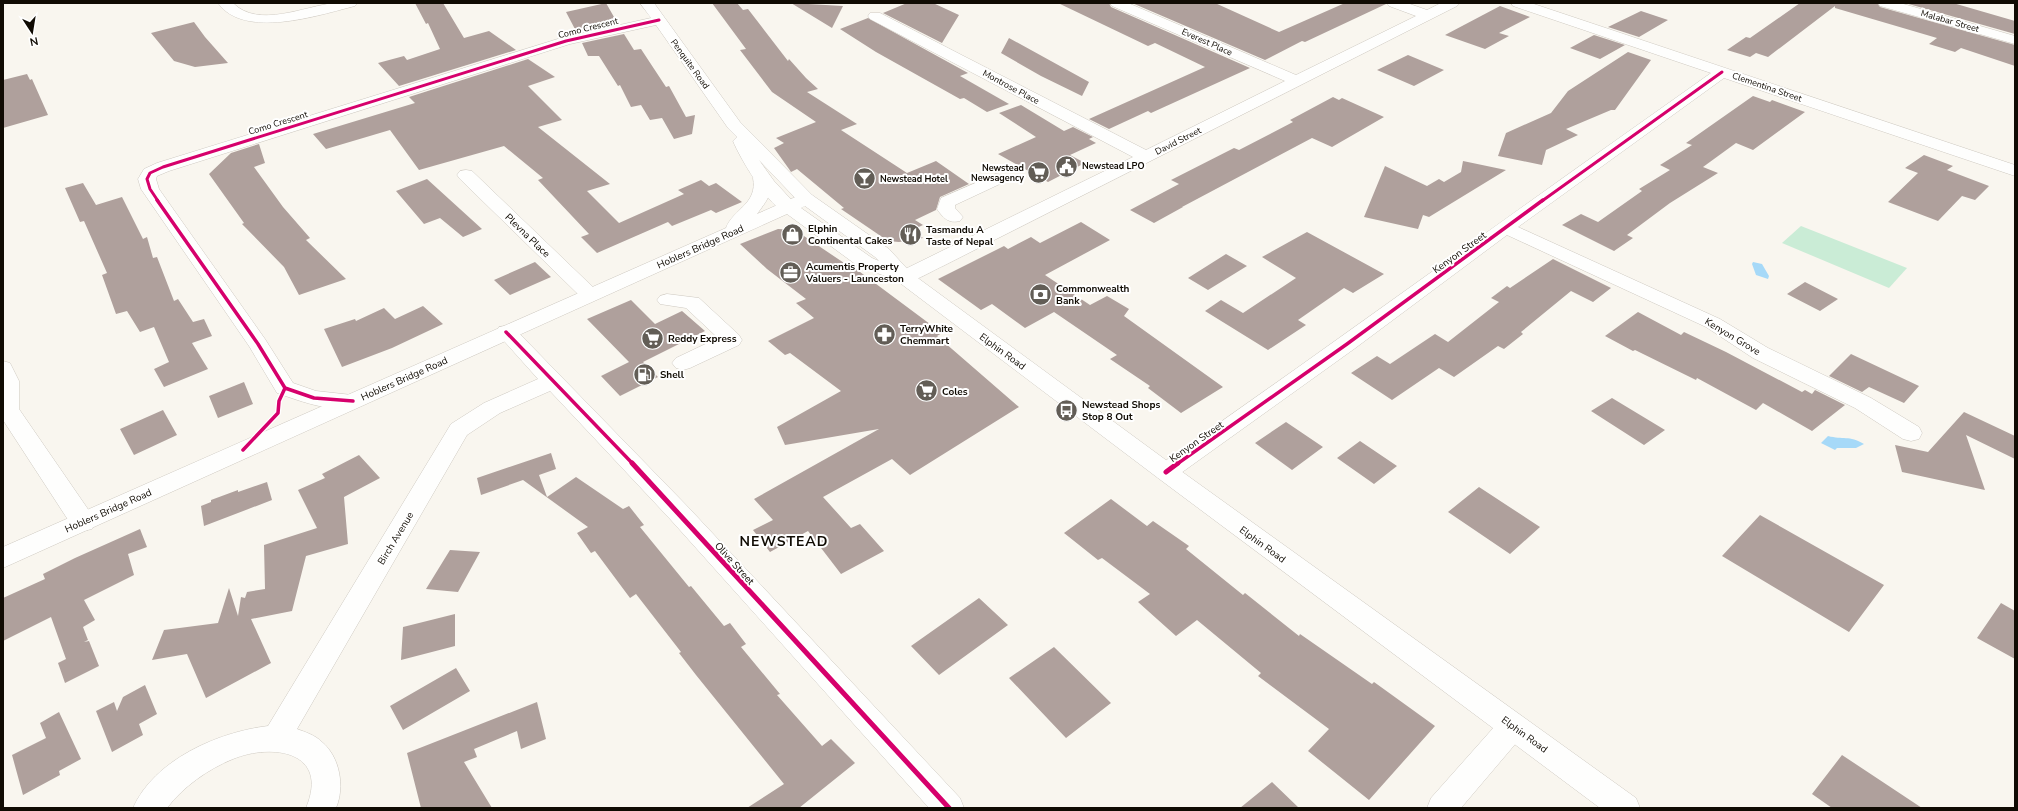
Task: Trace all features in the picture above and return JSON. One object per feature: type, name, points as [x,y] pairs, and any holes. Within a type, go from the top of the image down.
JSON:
[{"type":"main road","points":[[225,3],[232,12],[257,18],[275,18],[313,13],[350,3]]},
{"type":"main road","name":"Penquite Road","points":[[647,3],[734,125],[798,203]]},
{"type":"main road","name":"Everest Place","points":[[1117,3],[1297,81]]},
{"type":"main road","points":[[1394,3],[1428,15]]},
{"type":"main road","name":"David Street","points":[[904,277],[1146,158],[1452,3]]},
{"type":"main road","name":"Clementina Street","points":[[1518,3],[2015,171]]},
{"type":"main road","name":"Malabar Street","points":[[1885,3],[2015,40]]},
{"type":"main road","name":"Montrose Place","points":[[875,16],[1146,158]]},
{"type":"main road","name":"Como Crescent","points":[[353,401],[314,398],[286,388],[258,344],[150,189],[147,179],[150,173],[170,165],[566,41],[659,20]]},
{"type":"main road","name":"Kenyon Street","points":[[1166,472],[1347,344],[1722,72]]},
{"type":"main road","name":"Penquite Road","points":[[734,125],[746,153],[762,178],[798,203]]},
{"type":"main road","name":"Plevna Place","points":[[466,175],[590,295]]},
{"type":"main road","points":[[729,233],[757,200],[762,189],[762,178]]},
{"type":"main road","points":[[954,217],[946,209],[947,202],[996,179]]},
{"type":"main road","name":"Hoblers Bridge Road","points":[[3,558],[506,332],[798,203]]},
{"type":"main road","name":"Elphin Road","points":[[798,203],[866,262],[904,277],[1166,472],[1625,808]]},
{"type":"main road","name":"Kenyon Grove","points":[[1506,228],[1713,323],[1734,339],[1843,393],[1896,422],[1911,433]]},
{"type":"main road","points":[[667,300],[692,302],[732,340],[683,363]]},
{"type":"main road","name":"Olive Street","points":[[506,332],[684,519],[949,808]]},
{"type":"main road","points":[[3,368],[8,381],[6,411],[83,522]]},
{"type":"main road","name":"Birch Avenue","points":[[276,738],[459,430],[490,408],[553,381]]},
{"type":"main road","points":[[1442,808],[1513,726]]},
{"type":"main road","points":[[148,808],[155,798],[181,773],[212,754],[243,742],[276,738],[299,742],[317,756],[326,776],[324,802],[321,808]]},
{"type":"green space","points":[[1801,226],[1907,268],[1889,288],[1782,243]]},
{"type":"water","points":[[1753,262],[1762,264],[1769,276],[1768,279],[1756,275],[1752,264]]},
{"type":"water","points":[[1828,436],[1859,441],[1864,444],[1856,448],[1837,448],[1835,450],[1821,443]]},
{"type":"building","points":[[415,3],[443,3],[464,38],[489,31],[516,50],[399,86],[378,63],[404,56],[407,60],[440,49],[428,23],[426,24]]},
{"type":"building","points":[[606,3],[618,24],[577,33],[566,12]]},
{"type":"building","points":[[712,3],[737,3],[743,10],[748,9],[788,61],[789,59],[818,89],[807,92],[857,124],[841,130],[907,173],[936,161],[969,184],[940,197],[936,210],[915,220],[923,225],[912,230],[923,238],[899,242],[888,241],[841,209],[844,208],[797,169],[791,172],[774,148],[784,143],[776,138],[816,122],[772,92],[740,50],[746,49]]},
{"type":"building","points":[[791,3],[843,6],[832,28]]},
{"type":"building","points":[[907,3],[933,3],[959,15],[942,43],[883,13]]},
{"type":"building","points":[[1058,3],[1109,3],[1111,7],[1250,68],[1151,113],[1148,111],[1109,129],[1089,119],[1205,67],[1155,43],[1148,46]]},
{"type":"building","points":[[1132,3],[1215,3],[1279,32],[1345,3],[1386,4],[1305,42],[1302,41],[1265,60]]},
{"type":"building","points":[[1800,3],[1877,3],[1880,7],[2015,45],[2015,66],[1961,48],[1955,52],[1929,44],[1937,38],[1835,8],[1835,6],[1768,57],[1756,53],[1750,57],[1727,50],[1746,37],[1750,38]]},
{"type":"building","points":[[1905,3],[1953,3],[2015,21],[2015,34]]},
{"type":"building","points":[[1500,6],[1530,17],[1499,33],[1509,36],[1485,49],[1445,35]]},
{"type":"building","points":[[1641,11],[1668,20],[1639,37],[1608,27]]},
{"type":"building","points":[[868,18],[968,73],[960,76],[1009,104],[987,112],[964,98],[960,99],[876,52],[840,29]]},
{"type":"building","points":[[194,22],[228,63],[195,67],[174,61],[151,33]]},
{"type":"building","points":[[624,34],[634,50],[641,49],[666,87],[669,86],[686,117],[695,115],[692,134],[674,139],[662,118],[650,120],[641,105],[631,107],[620,85],[618,86],[599,56],[588,56],[582,43]]},
{"type":"building","points":[[1594,35],[1625,45],[1600,59],[1570,48]]},
{"type":"building","points":[[1009,38],[1089,82],[1082,96],[1041,76],[1001,53]]},
{"type":"building","points":[[1628,52],[1651,60],[1615,110],[1611,110],[1566,129],[1578,135],[1546,150],[1542,165],[1498,156],[1506,133],[1551,113],[1568,91]]},
{"type":"building","points":[[1408,55],[1444,70],[1414,86],[1377,70]]},
{"type":"building","points":[[528,59],[555,77],[528,86],[562,120],[538,127],[610,184],[587,191],[619,223],[684,194],[678,190],[701,180],[709,186],[716,183],[742,202],[716,213],[711,210],[672,226],[668,222],[597,253],[581,237],[589,234],[538,180],[543,178],[504,146],[419,170],[390,130],[326,149],[313,134],[415,103],[409,97]]},
{"type":"building","points":[[27,74],[30,80],[32,79],[48,115],[3,128],[3,80]]},
{"type":"building","points":[[1753,96],[1770,102],[1772,100],[1805,112],[1753,150],[1736,143],[1703,167],[1718,173],[1670,203],[1627,235],[1633,238],[1614,251],[1562,225],[1581,214],[1598,222],[1642,191],[1639,189],[1670,170],[1660,165],[1692,145],[1686,143]]},
{"type":"building","points":[[1333,97],[1339,100],[1342,98],[1384,117],[1332,147],[1312,138],[1154,223],[1130,210],[1179,184],[1171,180],[1234,148],[1239,150],[1293,122],[1290,120]]},
{"type":"building","points":[[1021,105],[1064,131],[1073,127],[1093,137],[1089,139],[1096,143],[1070,155],[1085,163],[1048,182],[998,154],[1036,137],[999,113]]},
{"type":"building","points":[[259,144],[265,163],[254,167],[283,207],[310,238],[306,240],[346,279],[299,295],[284,267],[242,224],[244,223],[209,174],[231,153]]},
{"type":"building","points":[[1924,155],[1953,166],[1947,170],[1989,186],[1975,200],[1962,196],[1938,221],[1888,202],[1918,173],[1905,168]]},
{"type":"building","points":[[1463,161],[1506,170],[1429,217],[1423,215],[1418,229],[1364,217],[1385,166],[1427,186],[1439,179],[1444,182],[1461,172]]},
{"type":"building","points":[[427,179],[482,229],[463,237],[440,218],[424,224],[396,191]]},
{"type":"building","points":[[83,183],[96,205],[122,197],[143,239],[147,237],[153,258],[157,257],[174,301],[178,299],[193,322],[204,319],[212,336],[192,343],[208,369],[164,387],[154,369],[169,362],[154,327],[140,332],[127,311],[116,314],[102,275],[107,273],[84,221],[80,222],[65,188]]},
{"type":"building","points":[[1081,222],[1110,240],[1045,275],[1090,305],[1107,296],[1129,309],[1124,316],[1223,387],[1181,413],[1148,388],[1150,386],[1110,359],[1117,355],[1054,312],[1025,328],[992,304],[981,310],[938,279],[1004,246],[1008,249],[1031,237],[1040,243]]},
{"type":"building","points":[[778,229],[795,230],[850,267],[852,266],[942,333],[937,336],[1019,407],[910,475],[892,459],[823,497],[851,528],[860,524],[884,551],[841,574],[808,531],[770,552],[753,530],[773,520],[754,499],[879,429],[785,445],[777,427],[841,391],[790,353],[785,355],[768,341],[814,318],[796,303],[806,299],[767,269],[740,244]]},
{"type":"building","points":[[1307,232],[1384,274],[1353,293],[1344,288],[1298,320],[1306,325],[1268,350],[1205,311],[1221,300],[1243,313],[1296,278],[1262,257]]},
{"type":"building","points":[[1226,254],[1247,266],[1208,290],[1188,278]]},
{"type":"building","points":[[1553,259],[1611,288],[1593,302],[1571,291],[1521,332],[1523,334],[1504,349],[1498,346],[1454,377],[1439,368],[1392,400],[1351,373],[1377,356],[1390,364],[1435,334],[1448,342],[1499,302],[1491,298],[1507,286],[1510,288]]},
{"type":"building","points":[[535,262],[551,277],[510,295],[494,280]]},
{"type":"building","points":[[1805,282],[1838,299],[1820,311],[1787,294]]},
{"type":"building","points":[[631,300],[655,324],[682,311],[705,331],[643,362],[658,377],[620,396],[601,376],[629,362],[587,319]]},
{"type":"building","points":[[423,306],[443,324],[392,348],[342,367],[324,329],[355,319],[356,321],[384,308],[395,319]]},
{"type":"building","points":[[1638,312],[1681,335],[1684,332],[1726,352],[1802,392],[1805,390],[1812,394],[1815,390],[1845,405],[1812,431],[1763,403],[1756,410],[1697,378],[1696,380],[1635,350],[1633,351],[1605,336]]},
{"type":"building","points":[[1851,354],[1919,386],[1904,403],[1869,387],[1862,392],[1829,376]]},
{"type":"building","points":[[244,382],[253,404],[218,418],[209,396]]},
{"type":"building","points":[[1612,398],[1665,430],[1644,445],[1591,411]]},
{"type":"building","points":[[163,410],[177,435],[134,455],[120,429]]},
{"type":"building","points":[[1964,412],[2015,436],[2015,459],[1966,435],[1985,490],[1902,472],[1895,445],[1928,452]]},
{"type":"building","points":[[1286,422],[1323,447],[1292,470],[1255,443]]},
{"type":"building","points":[[1360,441],[1397,466],[1374,484],[1337,458]]},
{"type":"building","points":[[551,453],[556,469],[539,475],[547,497],[576,477],[623,509],[629,506],[644,525],[640,527],[689,587],[691,586],[724,626],[730,623],[746,644],[741,647],[780,694],[777,695],[822,746],[831,739],[855,763],[799,808],[747,808],[784,784],[696,675],[679,653],[681,652],[636,594],[630,598],[595,551],[591,553],[577,533],[588,527],[523,480],[481,495],[477,478]]},
{"type":"building","points":[[359,455],[380,478],[344,497],[348,544],[306,556],[292,611],[251,619],[271,663],[206,698],[187,654],[152,660],[164,630],[218,623],[229,588],[238,616],[241,597],[245,598],[247,592],[265,589],[264,545],[317,528],[298,490],[325,478],[322,474]]},
{"type":"building","points":[[267,482],[272,500],[204,526],[201,506],[211,502],[211,500],[238,490],[238,492]]},
{"type":"building","points":[[1479,487],[1540,527],[1510,554],[1448,512]]},
{"type":"building","points":[[1111,499],[1147,526],[1153,521],[1189,546],[1186,549],[1243,595],[1245,593],[1299,636],[1300,634],[1372,684],[1374,682],[1435,726],[1369,800],[1308,751],[1329,729],[1258,676],[1261,673],[1197,620],[1176,636],[1138,602],[1150,594],[1102,558],[1098,560],[1064,533]]},
{"type":"building","points":[[1760,515],[1884,585],[1849,632],[1722,556]]},
{"type":"building","points":[[140,529],[147,547],[128,554],[134,575],[84,600],[95,620],[83,627],[88,640],[84,642],[89,641],[99,666],[65,683],[58,663],[66,659],[51,617],[3,641],[3,598],[45,579],[43,574]]},
{"type":"building","points":[[450,550],[480,552],[458,592],[426,589]]},
{"type":"building","points":[[979,598],[1008,625],[939,675],[911,646]]},
{"type":"building","points":[[2001,603],[2015,611],[2015,659],[1977,638]]},
{"type":"building","points":[[455,614],[455,646],[401,660],[403,627]]},
{"type":"building","points":[[1054,647],[1111,703],[1066,738],[1009,678]]},
{"type":"building","points":[[456,668],[470,691],[403,730],[390,706]]},
{"type":"building","points":[[145,685],[157,714],[139,724],[143,735],[112,752],[96,711],[114,702],[117,711],[123,697]]},
{"type":"building","points":[[537,702],[546,739],[521,749],[517,731],[474,749],[477,757],[464,762],[492,808],[421,808],[407,753]]},
{"type":"building","points":[[59,712],[81,759],[59,771],[60,775],[23,795],[12,755],[46,738],[40,723]]},
{"type":"building","points":[[1842,755],[1922,808],[1832,808],[1812,794]]},
{"type":"building","points":[[1272,782],[1299,808],[1240,808]]},
{"type":"cycle path","points":[[353,401],[314,398],[285,388],[258,344],[150,189],[147,179],[150,173],[163,167],[566,41],[659,20]]},
{"type":"cycle path","points":[[1166,472],[1347,344],[1555,191],[1722,72]]},
{"type":"cycle path","points":[[506,332],[679,513],[949,808]]},
{"type":"cycle path","points":[[243,450],[278,413],[279,401],[285,388]]},
{"type":"place","name":"Newstead LPO","points":[[1066,166]]},
{"type":"place","name":"Newstead Newsagency","points":[[1039,173]]},
{"type":"place","name":"Newstead Hotel","points":[[864,179]]},
{"type":"place","name":"Elphin Continental Cakes","points":[[792,234]]},
{"type":"place","name":"Tasmandu A Taste of Nepal","points":[[911,235]]},
{"type":"place","name":"Acumentis Property Valuers - Launceston","points":[[791,272]]},
{"type":"place","name":"Commonwealth Bank","points":[[1041,294]]},
{"type":"place","name":"TerryWhite Chemmart","points":[[885,334]]},
{"type":"place","name":"Reddy Express","points":[[653,338]]},
{"type":"place","name":"Shell","points":[[644,374]]},
{"type":"place","name":"Coles","points":[[926,391]]},
{"type":"place","name":"Newstead Shops Stop 8 Out","points":[[1067,410]]},
{"type":"district","name":"NEWSTEAD","points":[[784,541]]}]
